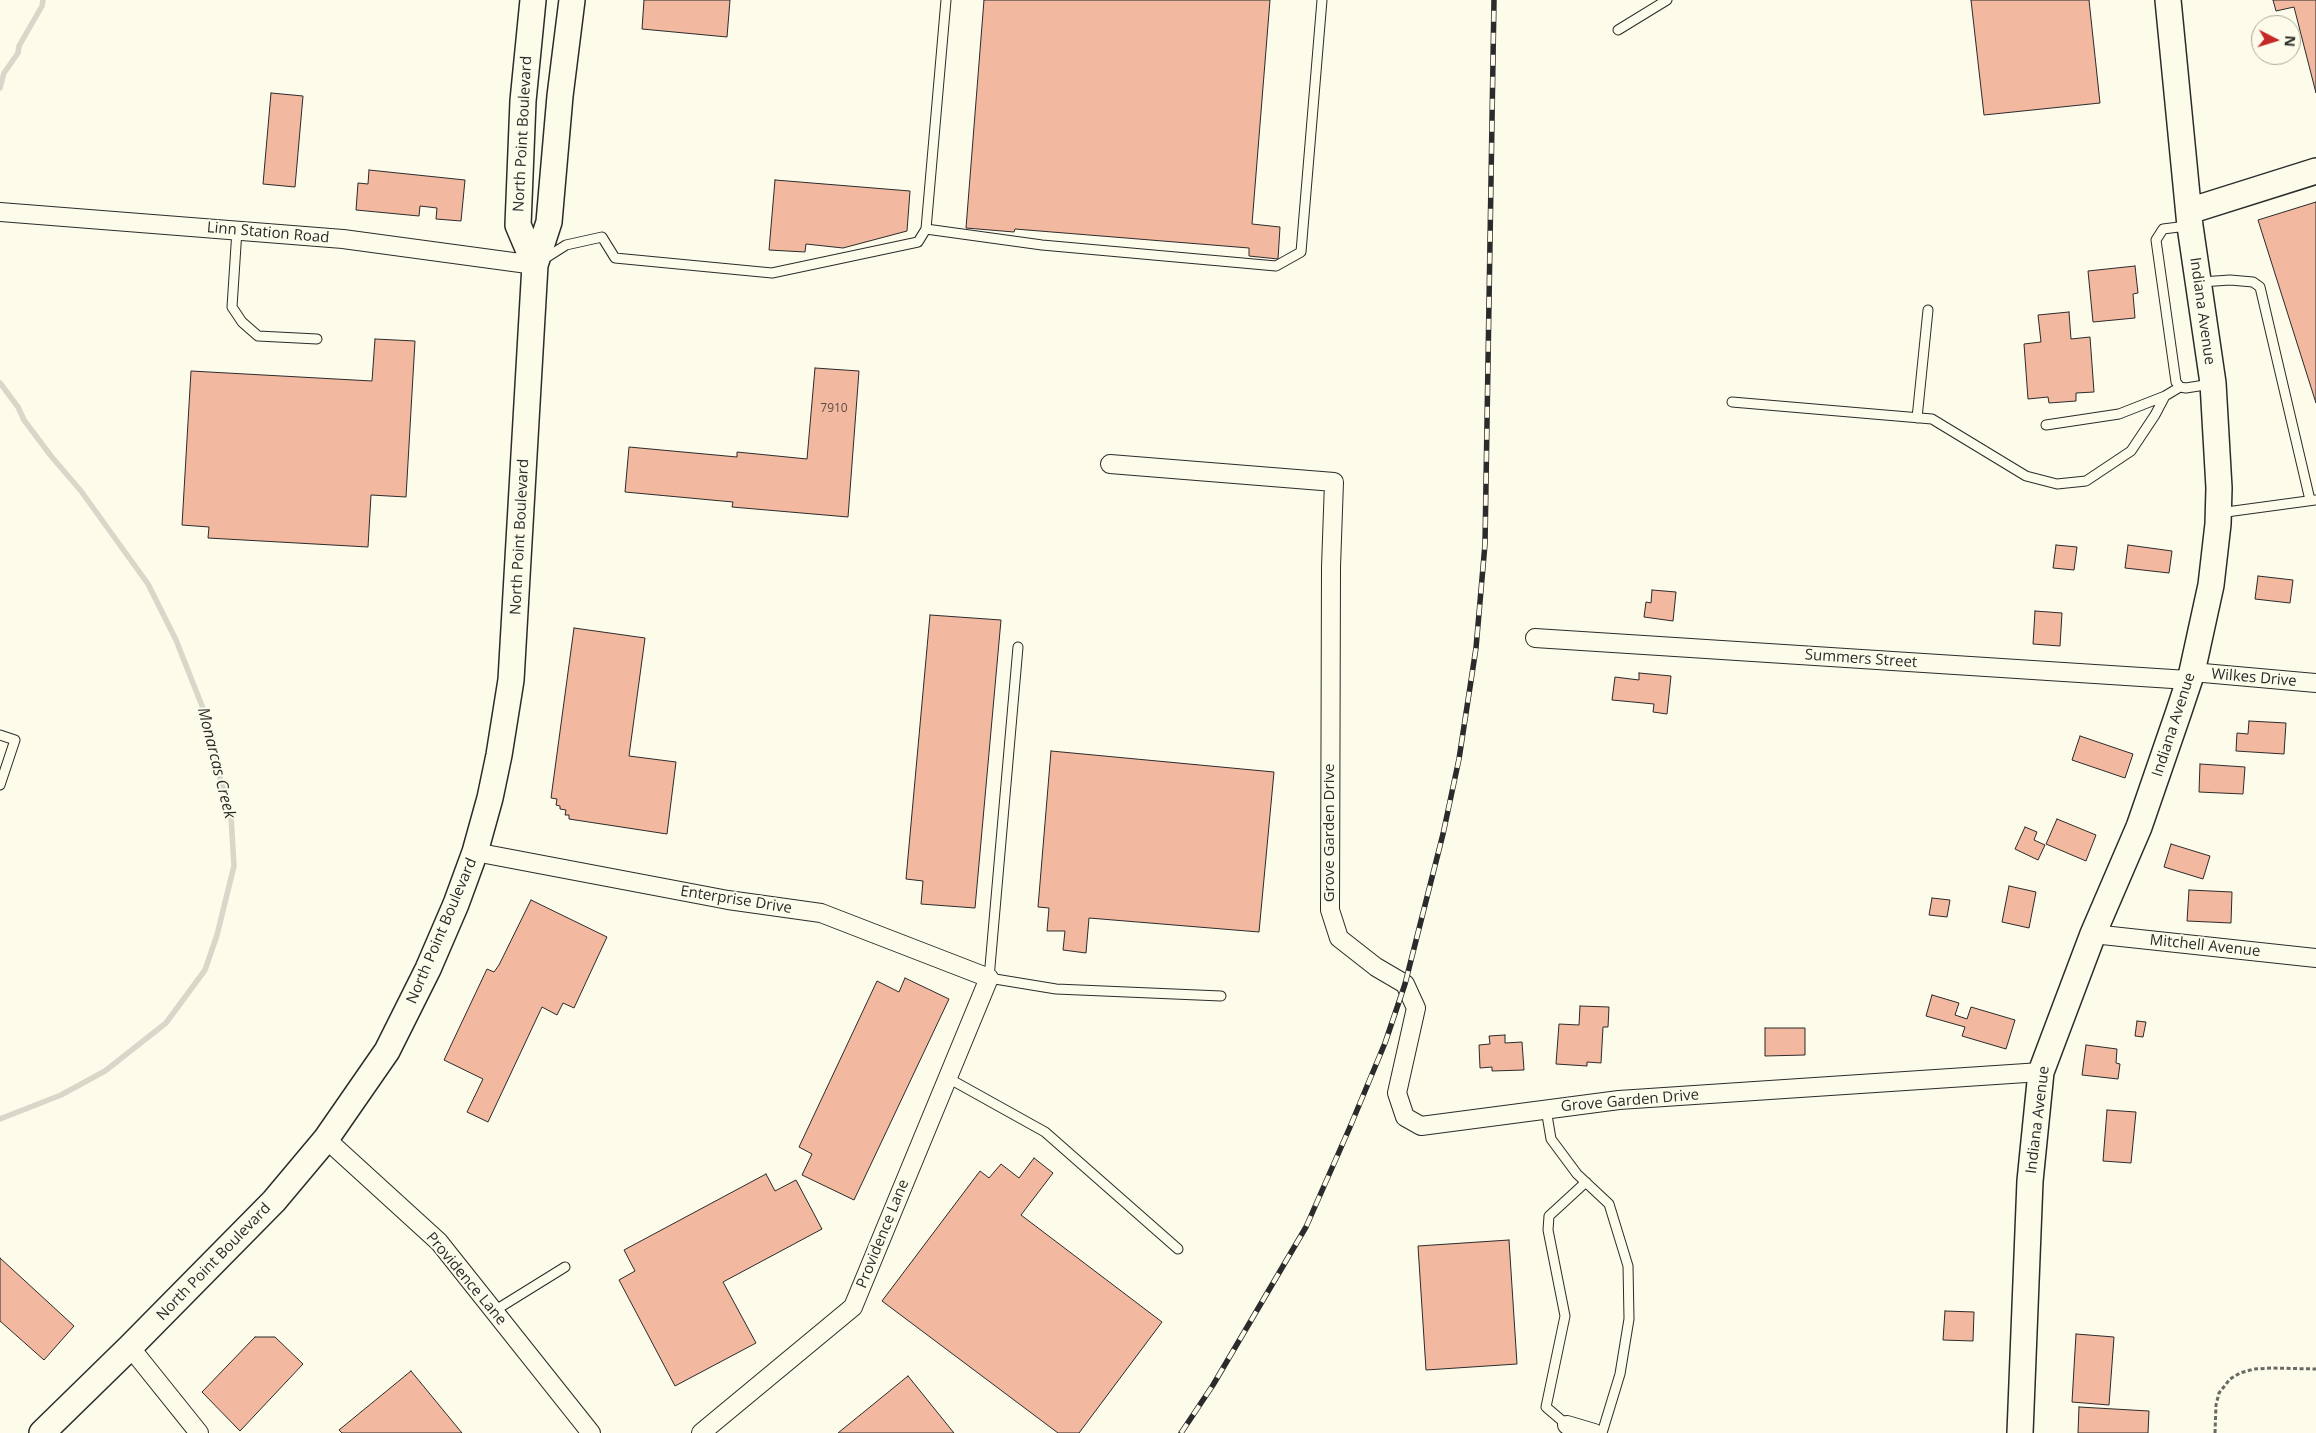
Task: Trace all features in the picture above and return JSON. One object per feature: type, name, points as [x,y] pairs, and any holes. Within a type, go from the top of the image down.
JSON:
[{"type":"main road","name":"North Point Boulevard","points":[[533,0],[523,101],[518,226],[535,264]]},
{"type":"main road","name":"North Point Boulevard","points":[[42,1433],[274,1201],[326,1139],[387,1051],[407,1014],[453,912],[475,852],[490,798],[500,755],[511,680],[535,264],[549,222],[560,96],[572,0]]},
{"type":"main road","name":"Indiana Avenue","points":[[2020,1433],[2030,1181],[2041,1072],[2093,934],[2139,827],[2190,676],[2210,585],[2218,513],[2219,488],[2213,384],[2189,218],[2168,0]]},
{"type":"main road","points":[[2189,218],[2316,172]]},
{"type":"street","name":"Linn Station Road","points":[[0,212],[343,239],[535,264]]},
{"type":"street","name":"Grove Garden Drive","points":[[1110,464],[1334,482],[1330,567],[1330,910],[1339,938],[1376,967],[1405,984],[1416,1008],[1397,1093],[1405,1117],[1421,1126],[1619,1100],[2041,1072]]},
{"type":"street","name":"Summers Street","points":[[1535,638],[2190,676]]},
{"type":"street","name":"Wilkes Drive","points":[[2190,676],[2316,684]]},
{"type":"street","name":"Enterprise Drive","points":[[475,852],[728,900],[821,913],[989,978]]},
{"type":"street","name":"Mitchell Avenue","points":[[2093,934],[2316,958]]},
{"type":"street","name":"Providence Lane","points":[[700,1433],[853,1307],[989,978]]},
{"type":"street","name":"Providence Lane","points":[[326,1139],[439,1242],[591,1433]]},
{"type":"street","points":[[130,1347],[199,1433]]},
{"type":"street","points":[[1567,1425],[1594,1433]]},
{"type":"lane","points":[[535,264],[566,245],[602,237],[615,258],[772,273],[918,242],[926,229],[946,0]]},
{"type":"lane","points":[[926,229],[1042,245],[1276,266],[1302,252],[1322,0]]},
{"type":"lane","points":[[1618,30],[1667,0]]},
{"type":"lane","points":[[2180,387],[2176,382],[2156,240],[2163,229],[2189,218]]},
{"type":"lane","points":[[236,230],[232,306],[242,322],[258,336],[317,339]]},
{"type":"lane","points":[[2198,282],[2238,280],[2253,282],[2260,287],[2313,500],[2218,513]]},
{"type":"lane","points":[[1917,418],[1928,310]]},
{"type":"lane","points":[[2046,425],[2119,414],[2165,396],[2180,387],[2213,384]]},
{"type":"lane","points":[[1732,402],[1932,419],[2026,476],[2056,484],[2086,481],[2131,451],[2156,415],[2165,396]]},
{"type":"lane","points":[[1018,647],[989,978],[1056,988],[1222,996]]},
{"type":"lane","points":[[0,735],[15,740],[0,785]]},
{"type":"lane","points":[[948,1078],[1045,1132],[1178,1249]]},
{"type":"lane","points":[[1546,1109],[1551,1139],[1586,1182],[1609,1204],[1628,1266],[1629,1319],[1620,1374],[1602,1433]]},
{"type":"lane","points":[[1567,1425],[1546,1407],[1565,1316],[1548,1230],[1549,1216],[1586,1182]]},
{"type":"lane","points":[[494,1312],[566,1267]]},
{"type":"path","points":[[2215,1433],[2215,1412],[2219,1393],[2230,1379],[2254,1369],[2316,1369]]},
{"type":"building","points":[[644,0],[730,0],[727,37],[642,29]]},
{"type":"building","points":[[984,0],[1270,0],[1252,224],[1280,227],[1278,259],[1249,256],[1249,248],[1015,229],[1014,232],[966,228]]},
{"type":"building","points":[[1971,0],[2089,0],[2100,103],[1984,115]]},
{"type":"building","points":[[2273,0],[2316,0],[2316,93],[2301,34],[2301,15],[2296,15],[2294,7],[2276,11]]},
{"type":"building","points":[[271,93],[303,96],[295,187],[263,184]]},
{"type":"building","points":[[369,170],[465,180],[461,221],[436,219],[437,208],[420,206],[419,216],[356,210],[358,183],[368,184]]},
{"type":"building","points":[[775,180],[910,191],[907,231],[843,248],[806,244],[805,252],[769,250]]},
{"type":"building","points":[[2316,202],[2316,403],[2258,220]]},
{"type":"building","points":[[2135,266],[2138,293],[2133,294],[2135,318],[2093,322],[2088,271]]},
{"type":"building","points":[[2069,312],[2071,339],[2090,337],[2094,392],[2076,393],[2076,401],[2049,403],[2048,397],[2028,399],[2024,344],[2041,342],[2038,315]]},
{"type":"building","points":[[375,339],[415,341],[406,497],[371,495],[368,547],[208,538],[209,527],[182,525],[191,371],[372,381]]},
{"type":"building","points":[[815,368],[859,371],[848,517],[732,507],[733,502],[625,492],[629,447],[737,457],[737,452],[807,459]]},
{"type":"building","points":[[2056,545],[2077,547],[2074,570],[2053,568]]},
{"type":"building","points":[[2128,545],[2172,551],[2169,573],[2125,568]]},
{"type":"building","points":[[2258,576],[2293,580],[2290,603],[2255,599]]},
{"type":"building","points":[[1652,590],[1676,592],[1673,621],[1644,617],[1646,602],[1651,603]]},
{"type":"building","points":[[2035,611],[2062,613],[2060,646],[2033,644]]},
{"type":"building","points":[[930,615],[1001,620],[975,908],[921,904],[923,881],[906,879]]},
{"type":"building","points":[[574,628],[645,638],[629,756],[676,762],[667,834],[569,819],[569,815],[565,815],[566,810],[560,809],[560,806],[556,805],[557,799],[551,798]]},
{"type":"building","points":[[1639,673],[1671,676],[1667,714],[1653,712],[1654,704],[1612,700],[1615,677],[1639,680]]},
{"type":"building","points":[[2249,721],[2286,723],[2284,754],[2236,751],[2237,733],[2248,734]]},
{"type":"building","points":[[2080,736],[2133,754],[2125,778],[2072,760]]},
{"type":"building","points":[[1051,751],[1274,772],[1259,932],[1089,918],[1086,953],[1063,950],[1065,931],[1047,931],[1049,908],[1038,907]]},
{"type":"building","points":[[2200,764],[2245,767],[2243,794],[2199,792]]},
{"type":"building","points":[[2057,819],[2096,835],[2086,861],[2046,844]]},
{"type":"building","points":[[2025,827],[2037,832],[2034,840],[2045,845],[2038,860],[2015,849]]},
{"type":"building","points":[[2171,844],[2210,856],[2203,879],[2164,867]]},
{"type":"building","points":[[2009,886],[2036,892],[2029,928],[2002,922]]},
{"type":"building","points":[[2189,890],[2232,892],[2231,923],[2187,921]]},
{"type":"building","points":[[1932,898],[1950,900],[1947,917],[1929,915]]},
{"type":"building","points":[[531,900],[607,937],[574,1008],[563,1003],[557,1015],[542,1007],[488,1122],[467,1112],[483,1079],[444,1060],[487,969],[494,972],[499,965]]},
{"type":"building","points":[[905,978],[949,999],[854,1200],[802,1175],[812,1154],[799,1147],[877,981],[899,992]]},
{"type":"building","points":[[1932,995],[1959,1003],[1955,1015],[1967,1019],[1971,1007],[2015,1020],[2006,1049],[1962,1036],[1965,1027],[1926,1016]]},
{"type":"building","points":[[1580,1006],[1609,1007],[1608,1027],[1603,1027],[1601,1063],[1587,1062],[1587,1066],[1556,1064],[1559,1024],[1579,1025]]},
{"type":"building","points":[[2137,1021],[2146,1022],[2143,1037],[2135,1036]]},
{"type":"building","points":[[1765,1028],[1805,1028],[1805,1055],[1765,1056]]},
{"type":"building","points":[[1505,1035],[1505,1043],[1522,1042],[1524,1070],[1492,1071],[1492,1067],[1480,1068],[1479,1045],[1490,1044],[1489,1036]]},
{"type":"building","points":[[2086,1045],[2117,1049],[2116,1063],[2120,1064],[2118,1079],[2082,1075]]},
{"type":"building","points":[[2107,1110],[2136,1112],[2131,1163],[2103,1161]]},
{"type":"building","points":[[1034,1158],[1053,1173],[1021,1215],[1162,1322],[1079,1433],[1058,1433],[882,1301],[980,1171],[989,1178],[1001,1164],[1019,1178]]},
{"type":"building","points":[[766,1174],[775,1191],[796,1180],[822,1229],[723,1282],[756,1343],[675,1386],[619,1280],[635,1271],[624,1250]]},
{"type":"building","points":[[1509,1240],[1517,1364],[1426,1370],[1418,1246]]},
{"type":"building","points":[[0,1258],[74,1326],[44,1360],[0,1321]]},
{"type":"building","points":[[1945,1311],[1974,1312],[1973,1341],[1943,1340]]},
{"type":"building","points":[[2076,1334],[2114,1337],[2109,1405],[2072,1402]]},
{"type":"building","points":[[255,1337],[275,1337],[303,1364],[240,1431],[202,1392]]},
{"type":"building","points":[[411,1371],[462,1433],[342,1433],[339,1430]]},
{"type":"building","points":[[908,1376],[954,1433],[838,1433]]},
{"type":"building","points":[[2079,1407],[2149,1411],[2148,1433],[2078,1433]]},
{"type":"waterway","name":"Monarcas Creek","points":[[0,88],[4,73],[18,53],[19,46],[42,6],[43,0]]},
{"type":"waterway","name":"Monarcas Creek","points":[[0,383],[18,407],[24,420],[81,491],[148,584],[176,640],[208,721],[221,772],[220,779],[226,792],[231,816],[234,866],[217,935],[205,970],[166,1023],[105,1071],[61,1095],[0,1119]]},
{"type":"railway","points":[[1181,1433],[1213,1385],[1306,1227],[1350,1127],[1385,1043],[1405,984],[1443,834],[1459,759],[1476,648],[1485,544],[1494,0]]}]
